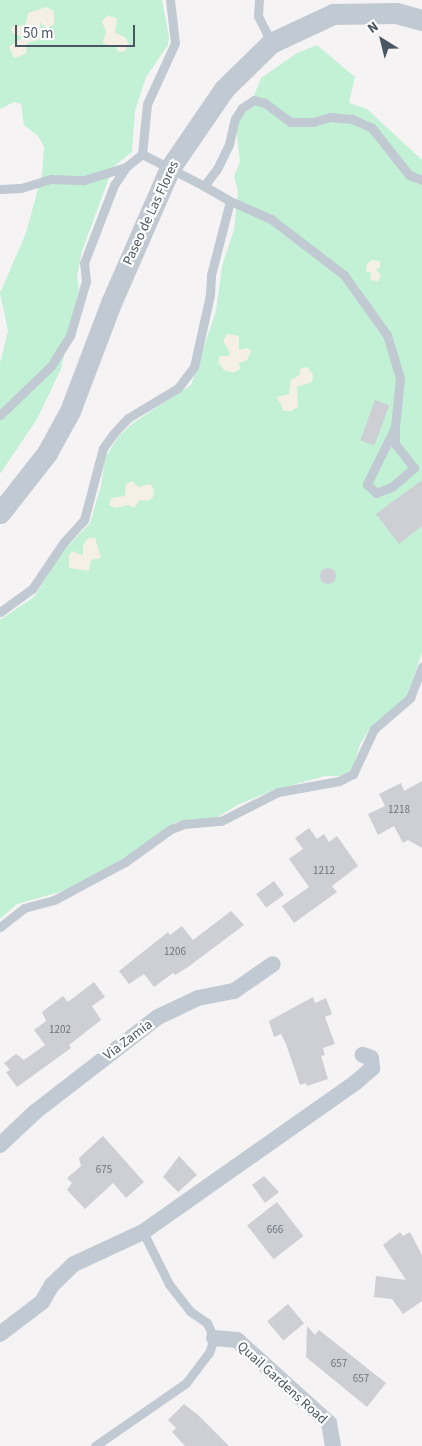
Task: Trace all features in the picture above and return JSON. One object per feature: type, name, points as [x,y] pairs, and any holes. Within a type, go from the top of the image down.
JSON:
[{"type":"street","name":"Paseo de Las Flores","points":[[0,513],[47,453],[70,410],[128,262],[170,168],[224,89],[271,43],[333,14],[396,13],[422,20]]},
{"type":"street","name":"Via Zamia","points":[[0,1145],[35,1112],[158,1018],[198,998],[234,991],[274,964]]},
{"type":"street","points":[[0,1334],[42,1302],[52,1285],[74,1264],[144,1232],[354,1083],[372,1068],[371,1058],[363,1055]]},
{"type":"street","name":"Quail Gardens Road","points":[[214,1338],[237,1340],[329,1423],[333,1446]]},
{"type":"lane","points":[[0,415],[51,366],[70,336],[86,281],[84,263],[114,185],[126,167],[142,154],[147,104],[175,43],[170,0]]},
{"type":"lane","points":[[259,0],[258,16],[271,43]]},
{"type":"lane","points":[[204,186],[217,169],[229,144],[235,119],[242,108],[254,100],[265,103],[290,122],[313,122],[330,117],[352,119],[372,128],[409,175],[422,180]]},
{"type":"lane","points":[[142,154],[271,219],[306,243],[344,275],[361,298],[386,335],[400,378],[395,444],[414,468],[393,486],[376,493],[367,484],[395,427]]},
{"type":"lane","points":[[0,189],[21,188],[51,179],[84,180],[126,167]]},
{"type":"lane","points":[[0,612],[32,589],[58,550],[84,520],[103,448],[113,434],[128,418],[178,388],[194,367],[210,295],[211,275],[230,200]]},
{"type":"lane","points":[[0,927],[24,908],[54,900],[125,862],[171,829],[184,824],[221,821],[278,792],[339,781],[353,774],[374,729],[410,698],[422,666]]},
{"type":"lane","points":[[95,1446],[186,1382],[208,1353],[214,1338],[207,1323],[190,1310],[169,1284],[144,1232]]},
{"type":"green space","points":[[0,0],[162,0],[169,37],[168,45],[146,77],[135,111],[132,152],[113,167],[82,251],[77,276],[79,288],[61,369],[37,419],[0,474],[0,363],[8,331],[0,293],[26,233],[42,174],[44,147],[38,136],[24,125],[21,104],[14,102],[0,109]]},
{"type":"green space","points":[[317,45],[355,77],[349,103],[367,109],[422,160],[422,652],[410,688],[406,698],[371,727],[360,744],[353,769],[341,776],[325,776],[274,790],[239,804],[216,818],[175,822],[144,846],[102,871],[63,891],[17,904],[0,919],[0,620],[34,597],[62,552],[90,523],[101,486],[105,458],[118,437],[133,423],[191,385],[216,311],[222,266],[234,230],[238,192],[234,176],[240,162],[236,127],[238,118],[250,106],[261,78],[297,53]]},
{"type":"sand","points":[[46,7],[54,11],[54,24],[46,29],[40,22],[40,39],[27,43],[26,54],[14,58],[9,47],[23,37],[12,33],[11,28],[15,25],[25,27],[28,13]]},
{"type":"sand","points":[[108,15],[117,19],[115,33],[125,37],[129,44],[125,51],[118,52],[115,46],[107,46],[103,42],[106,32],[102,21]]},
{"type":"sand","points":[[372,260],[380,261],[380,268],[376,269],[381,276],[378,281],[370,280],[371,272],[366,272],[367,264]]},
{"type":"sand","points":[[227,334],[239,336],[239,350],[247,348],[251,351],[247,360],[239,363],[240,369],[234,373],[224,370],[218,362],[220,356],[229,356],[230,353],[223,341]]},
{"type":"sand","points":[[307,367],[313,375],[312,382],[297,387],[298,407],[291,411],[284,411],[277,397],[289,394],[291,380],[300,375],[300,369]]},
{"type":"sand","points":[[132,481],[139,487],[150,484],[154,489],[153,497],[148,501],[140,500],[134,508],[128,505],[116,508],[109,505],[111,498],[125,496],[126,484]]},
{"type":"sand","points":[[88,538],[95,538],[101,558],[91,560],[89,571],[69,568],[69,555],[73,551],[83,556],[83,545]]},
{"type":"building","points":[[375,400],[389,405],[374,446],[360,440]]},
{"type":"building","points":[[422,480],[422,526],[399,544],[376,514]]},
{"type":"building","points":[[328,568],[334,570],[336,576],[334,582],[328,584],[322,582],[320,576],[322,570]]},
{"type":"building","points":[[422,781],[422,848],[408,840],[403,843],[394,826],[378,835],[368,814],[385,806],[379,794],[401,783],[404,791]]},
{"type":"building","points":[[309,828],[317,839],[324,834],[329,842],[337,836],[358,866],[332,886],[337,892],[294,923],[282,906],[309,887],[289,859],[303,849],[295,838]]},
{"type":"building","points":[[274,881],[284,895],[266,908],[256,894]]},
{"type":"building","points":[[231,911],[244,925],[188,967],[175,975],[173,973],[154,987],[144,974],[129,984],[119,971],[168,932],[170,935],[182,926],[193,940]]},
{"type":"building","points":[[94,982],[105,997],[92,1006],[101,1020],[69,1045],[71,1048],[17,1087],[6,1072],[10,1070],[4,1063],[16,1054],[24,1060],[45,1045],[34,1030],[46,1021],[42,1012],[63,996],[68,1002]]},
{"type":"building","points":[[313,997],[315,1003],[326,998],[332,1014],[325,1017],[335,1044],[323,1048],[325,1055],[321,1056],[328,1079],[307,1086],[306,1083],[300,1085],[286,1044],[281,1034],[274,1037],[269,1021]]},
{"type":"building","points":[[103,1136],[144,1182],[126,1198],[113,1183],[85,1209],[67,1190],[72,1183],[67,1178],[81,1166],[79,1158]]},
{"type":"building","points":[[179,1156],[197,1175],[178,1192],[163,1177]]},
{"type":"building","points":[[264,1176],[279,1192],[265,1203],[252,1185]]},
{"type":"building","points":[[277,1202],[303,1236],[274,1259],[247,1225]]},
{"type":"building","points":[[400,1232],[403,1236],[410,1232],[422,1255],[422,1301],[403,1314],[392,1299],[374,1297],[376,1276],[406,1280],[383,1245]]},
{"type":"building","points":[[288,1304],[304,1323],[283,1341],[267,1321]]},
{"type":"building","points":[[307,1326],[315,1335],[319,1330],[386,1383],[367,1407],[306,1357]]},
{"type":"building","points":[[184,1404],[198,1415],[229,1446],[185,1446],[172,1432],[176,1428],[168,1420]]}]
